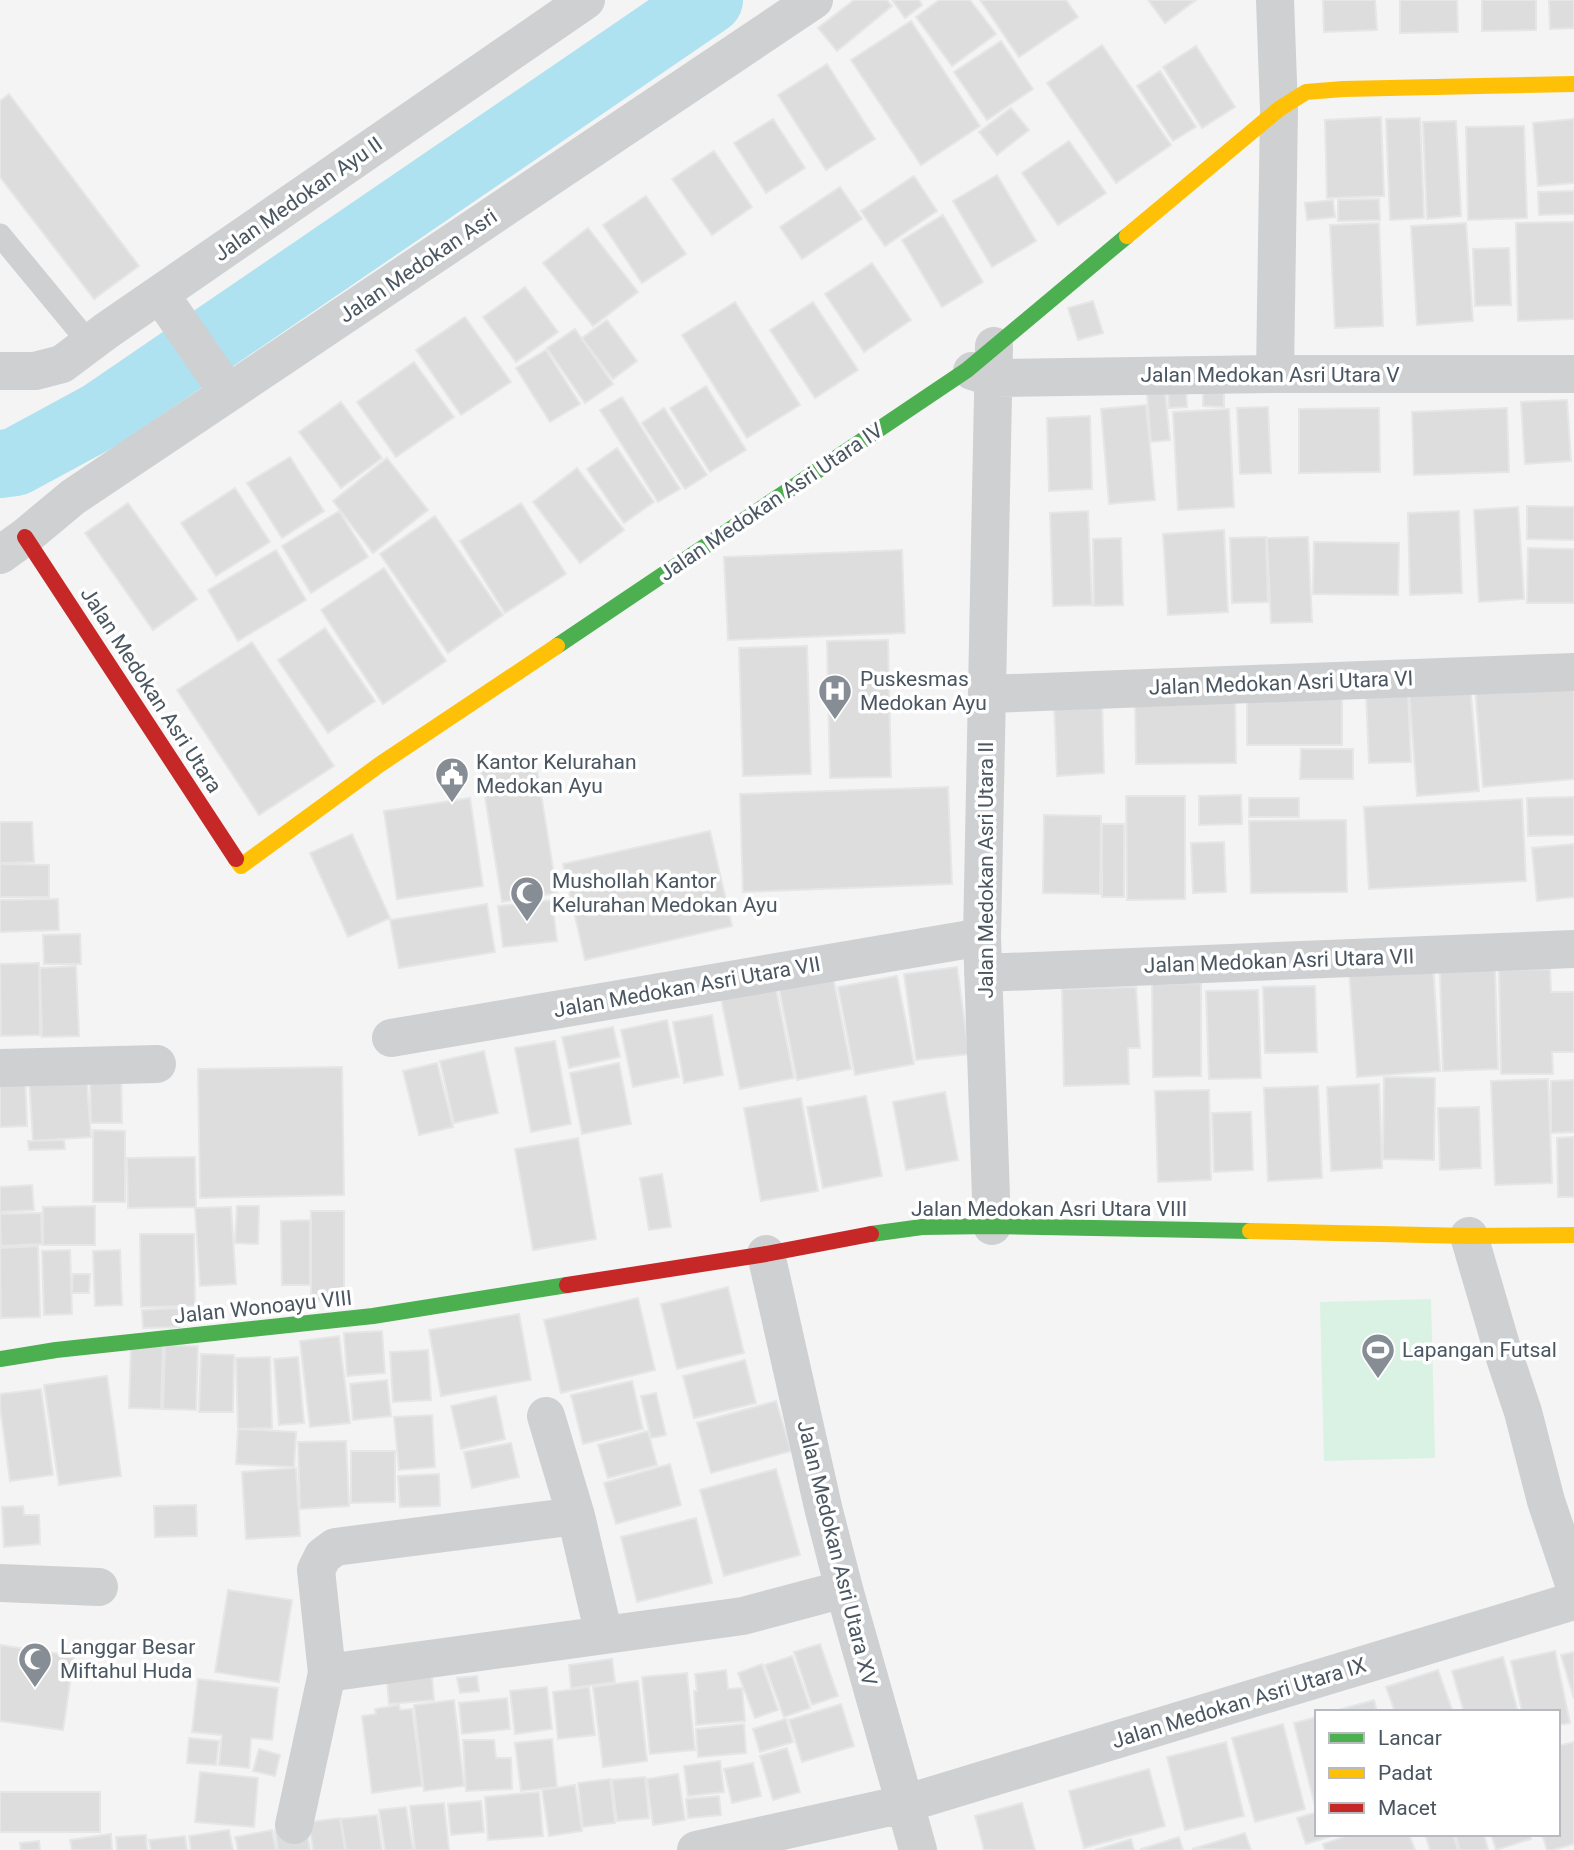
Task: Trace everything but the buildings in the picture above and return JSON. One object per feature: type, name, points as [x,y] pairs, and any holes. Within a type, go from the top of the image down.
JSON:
[{"type":"street","name":"Jalan Medokan Ayu II","points":[[0,371],[35,370],[62,364],[89,344],[167,304],[586,0]]},
{"type":"street","name":"Jalan Medokan Asri","points":[[13,546],[73,497],[222,385],[814,0]]},
{"type":"street","points":[[1275,0],[1279,109],[1275,374]]},
{"type":"street","name":"Jalan Medokan Asri Utara IV","points":[[241,866],[379,765],[985,365],[1279,109],[1306,92],[1574,84]]},
{"type":"street","points":[[167,304],[222,385]]},
{"type":"street","name":"Jalan Medokan Asri Utara V","points":[[985,365],[1275,374],[1574,374]]},
{"type":"street","name":"Jalan Medokan Asri Utara II","points":[[985,365],[988,694],[983,955],[992,1226]]},
{"type":"street","name":"Jalan Medokan Asri Utara","points":[[13,546],[241,866]]},
{"type":"street","name":"Jalan Medokan Asri Utara VI","points":[[988,694],[1574,672]]},
{"type":"street","name":"Jalan Medokan Asri Utara VII","points":[[391,1038],[983,955],[1574,949]]},
{"type":"street","points":[[0,1068],[157,1063]]},
{"type":"street","name":"Jalan Medokan Asri Utara VIII","points":[[530,1290],[922,1227],[1574,1236]]},
{"type":"street","points":[[1469,1236],[1523,1412],[1546,1501],[1574,1584]]},
{"type":"street","name":"Jalan Medokan Asri Utara XV","points":[[766,1254],[823,1507],[918,1850]]},
{"type":"street","name":"Jalan Wonoayu VIII","points":[[0,1359],[56,1350],[373,1316],[530,1290]]},
{"type":"street","points":[[545,1416],[576,1516],[604,1635]]},
{"type":"street","points":[[294,1825],[327,1673],[316,1570],[323,1556],[335,1548],[576,1516]]},
{"type":"street","points":[[0,1583],[99,1587]]},
{"type":"street","points":[[327,1673],[743,1616],[844,1589]]},
{"type":"street","name":"Jalan Medokan Asri Utara IX","points":[[696,1850],[904,1804],[1574,1601]]},
{"type":"lane","points":[[0,235],[89,344]]},
{"type":"green space","name":"Lapangan Futsal","points":[[1431,1299],[1435,1458],[1324,1461],[1320,1302]]},
{"type":"waterway","points":[[0,464],[15,462],[100,416],[709,0]]},
{"type":"traffic: fast","points":[[557,646],[967,370],[1127,236]]},
{"type":"traffic: fast","points":[[871,1234],[922,1227],[992,1226],[1250,1231]]},
{"type":"traffic: fast","points":[[0,1359],[56,1350],[373,1316],[567,1285]]},
{"type":"traffic: slow","points":[[1127,236],[1279,109],[1306,92],[1574,84]]},
{"type":"traffic: slow","points":[[236,859],[241,866],[379,765],[557,646]]},
{"type":"traffic: slow","points":[[1250,1231],[1469,1236],[1574,1235]]},
{"type":"traffic: jam","points":[[25,537],[236,859]]},
{"type":"traffic: jam","points":[[567,1285],[766,1254],[871,1234]]},
{"type":"place","name":"Puskesmas Medokan Ayu","points":[[835,721]]},
{"type":"place","name":"Kantor Kelurahan Medokan Ayu","points":[[452,804]]},
{"type":"place","name":"Mushollah Kantor Kelurahan Medokan Ayu","points":[[527,923]]},
{"type":"place","name":"Lapangan Futsal","points":[[1378,1380]]},
{"type":"place","name":"Langgar Besar Miftahul Huda","points":[[35,1689]]}]
